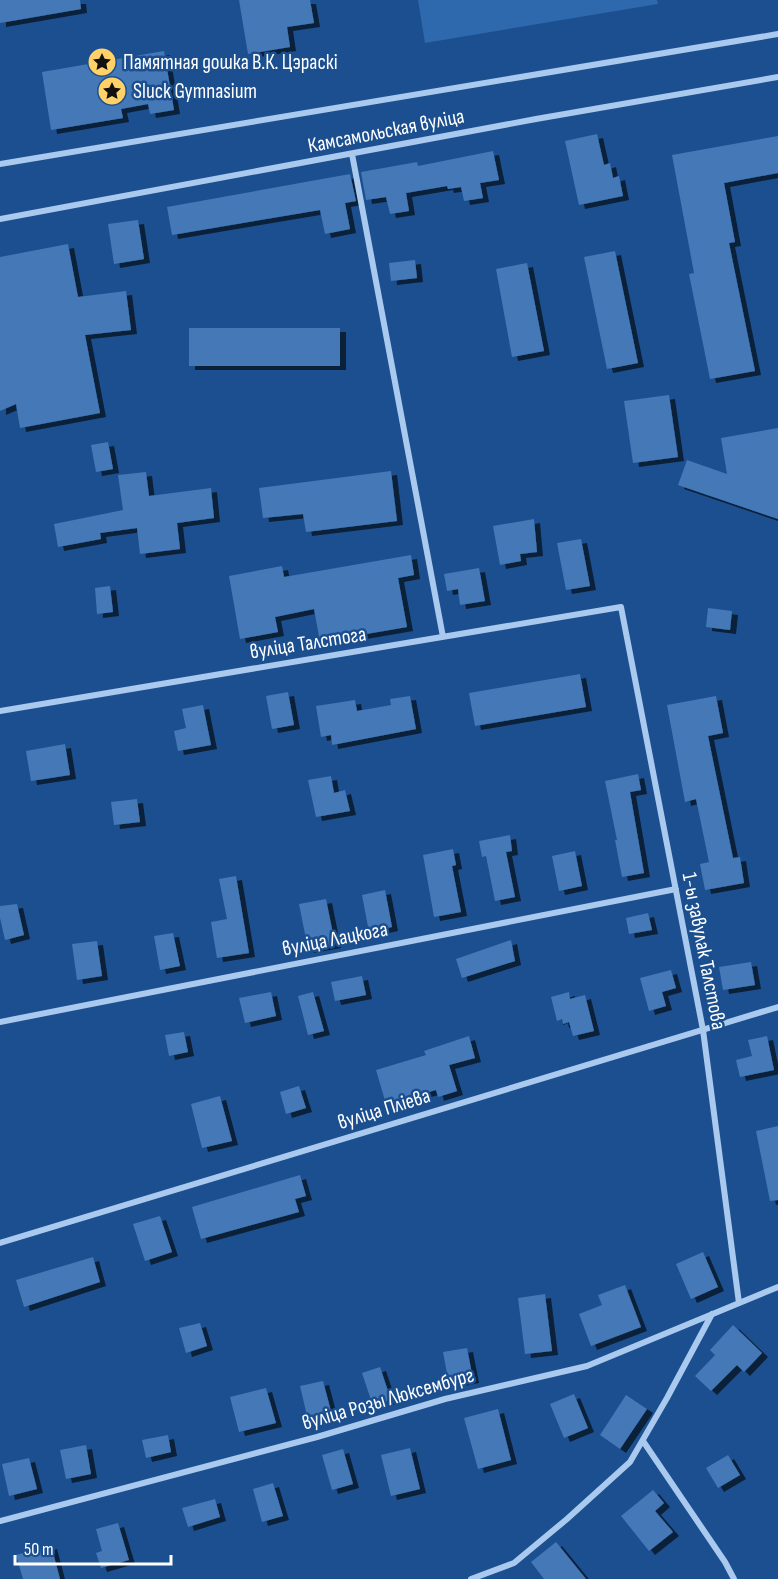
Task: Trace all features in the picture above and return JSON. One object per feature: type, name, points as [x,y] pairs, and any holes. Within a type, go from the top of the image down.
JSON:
[{"type":"street","name":"Камсамольская вуліца","points":[[0,164],[778,34]]},
{"type":"street","name":"Камсамольская вуліца","points":[[0,219],[778,77]]},
{"type":"street","points":[[352,154],[443,637]]},
{"type":"street","name":"вуліца Талстога","points":[[0,711],[621,607]]},
{"type":"street","name":"1-ы завулак Талстова","points":[[621,607],[704,1030],[739,1303]]},
{"type":"street","name":"вуліца Лацкога","points":[[0,1023],[676,889]]},
{"type":"street","name":"вуліца Пліева","points":[[0,1243],[778,1007]]},
{"type":"street","name":"вуліца Розы Люксембург","points":[[0,1521],[317,1437],[445,1398],[587,1366],[778,1287]]},
{"type":"street","points":[[471,1579],[514,1563],[630,1462],[695,1349],[712,1313]]},
{"type":"street","points":[[642,1441],[725,1562],[734,1579]]},
{"type":"shaded area","points":[[418,0],[657,0],[658,4],[425,43]]},
{"type":"building","points":[[0,0],[80,0],[81,9],[0,23]]},
{"type":"building","points":[[239,0],[310,0],[314,23],[287,27],[290,47],[248,54]]},
{"type":"building","points":[[164,51],[174,110],[150,114],[148,104],[121,109],[123,118],[51,130],[42,72]]},
{"type":"building","points":[[597,134],[604,165],[610,163],[613,178],[619,176],[623,196],[579,205],[565,141]]},
{"type":"building","points":[[778,136],[778,173],[724,183],[735,242],[729,243],[755,371],[710,379],[689,274],[694,273],[672,155]]},
{"type":"building","points":[[493,151],[499,180],[480,183],[483,198],[464,201],[461,187],[448,189],[447,186],[406,193],[409,211],[390,214],[386,197],[366,200],[361,172],[417,162],[418,166]]},
{"type":"building","points":[[350,174],[356,201],[345,203],[350,229],[325,234],[320,210],[172,235],[167,207]]},
{"type":"building","points":[[138,220],[144,259],[114,264],[108,224]]},
{"type":"building","points":[[68,244],[78,297],[126,291],[131,330],[85,335],[100,413],[20,428],[16,404],[0,411],[0,257]]},
{"type":"building","points":[[615,251],[638,363],[607,369],[584,257]]},
{"type":"building","points":[[415,260],[417,278],[391,281],[389,263]]},
{"type":"building","points":[[527,263],[544,351],[512,357],[496,269]]},
{"type":"building","points":[[189,328],[340,328],[340,366],[189,366]]},
{"type":"building","points":[[669,395],[678,457],[633,463],[624,401]]},
{"type":"building","points":[[778,428],[778,519],[678,485],[687,460],[727,474],[721,438]]},
{"type":"building","points":[[108,442],[113,469],[96,472],[91,445]]},
{"type":"building","points":[[391,471],[397,521],[306,532],[303,514],[263,518],[259,488]]},
{"type":"building","points":[[146,472],[149,496],[211,488],[214,518],[177,523],[180,549],[140,554],[137,528],[100,533],[101,539],[58,547],[54,524],[123,510],[118,475]]},
{"type":"building","points":[[534,519],[537,552],[520,554],[521,561],[500,565],[493,526]]},
{"type":"building","points":[[581,539],[590,586],[566,590],[557,543]]},
{"type":"building","points":[[411,555],[414,575],[398,578],[407,627],[320,642],[314,609],[275,617],[278,632],[240,639],[229,576],[282,566],[284,577]]},
{"type":"building","points":[[479,568],[485,601],[460,605],[458,589],[447,591],[444,574]]},
{"type":"building","points":[[110,586],[113,612],[97,614],[95,588]]},
{"type":"building","points":[[708,608],[732,611],[730,630],[706,627]]},
{"type":"building","points":[[580,674],[586,707],[475,726],[469,693]]},
{"type":"building","points":[[288,692],[294,725],[272,729],[266,696]]},
{"type":"building","points":[[410,696],[416,729],[332,745],[331,735],[321,737],[316,706],[355,700],[357,711],[391,705],[390,699]]},
{"type":"building","points":[[716,696],[723,733],[708,736],[733,858],[740,857],[744,883],[705,890],[700,864],[709,862],[696,799],[685,802],[667,705]]},
{"type":"building","points":[[203,705],[211,745],[178,751],[174,731],[186,728],[182,709]]},
{"type":"building","points":[[65,744],[70,775],[31,781],[26,751]]},
{"type":"building","points":[[638,774],[641,790],[630,792],[644,873],[622,877],[605,781]]},
{"type":"building","points":[[331,776],[334,793],[345,790],[350,811],[316,817],[308,780]]},
{"type":"building","points":[[137,799],[140,822],[114,825],[111,802]]},
{"type":"building","points":[[510,835],[512,851],[506,852],[515,897],[495,901],[486,856],[482,857],[479,841]]},
{"type":"building","points":[[453,849],[456,865],[452,866],[461,912],[434,917],[423,855]]},
{"type":"building","points":[[575,851],[582,886],[559,891],[552,856]]},
{"type":"building","points":[[236,876],[249,953],[217,958],[211,922],[227,919],[219,879]]},
{"type":"building","points":[[385,890],[392,927],[369,932],[362,895]]},
{"type":"building","points":[[326,899],[335,944],[308,949],[299,904]]},
{"type":"building","points":[[17,904],[24,935],[5,940],[0,906]]},
{"type":"building","points":[[648,913],[652,930],[629,934],[626,918]]},
{"type":"building","points":[[173,933],[180,966],[160,970],[154,936]]},
{"type":"building","points":[[511,940],[515,961],[462,978],[456,959]]},
{"type":"building","points":[[97,941],[102,976],[77,980],[72,944]]},
{"type":"building","points":[[751,962],[755,985],[723,990],[719,967]]},
{"type":"building","points":[[671,970],[676,988],[662,992],[666,1006],[649,1011],[640,978]]},
{"type":"building","points":[[362,976],[366,995],[335,1001],[331,982]]},
{"type":"building","points":[[271,992],[276,1016],[245,1023],[239,998]]},
{"type":"building","points":[[313,992],[324,1031],[308,1035],[298,996]]},
{"type":"building","points":[[569,992],[570,999],[585,995],[594,1031],[573,1036],[569,1022],[563,1024],[562,1019],[557,1021],[551,997]]},
{"type":"building","points":[[184,1032],[188,1052],[169,1056],[165,1035]]},
{"type":"building","points":[[469,1036],[475,1058],[449,1065],[457,1091],[438,1097],[436,1090],[386,1104],[376,1070],[426,1055],[424,1051]]},
{"type":"building","points":[[767,1036],[774,1070],[740,1077],[736,1060],[752,1056],[748,1040]]},
{"type":"building","points":[[299,1086],[306,1108],[286,1114],[280,1092]]},
{"type":"building","points":[[220,1096],[232,1141],[202,1148],[191,1104]]},
{"type":"building","points":[[778,1126],[778,1200],[770,1201],[756,1131]]},
{"type":"building","points":[[300,1175],[306,1196],[295,1199],[299,1212],[201,1239],[192,1207]]},
{"type":"building","points":[[160,1216],[172,1252],[145,1261],[133,1224]]},
{"type":"building","points":[[703,1252],[718,1287],[691,1299],[676,1264]]},
{"type":"building","points":[[93,1257],[100,1282],[24,1307],[16,1280]]},
{"type":"building","points":[[625,1285],[641,1327],[591,1346],[579,1314],[602,1305],[598,1295]]},
{"type":"building","points":[[545,1294],[552,1351],[525,1354],[518,1298]]},
{"type":"building","points":[[200,1323],[207,1346],[186,1353],[179,1328]]},
{"type":"building","points":[[733,1325],[762,1353],[744,1372],[737,1365],[711,1391],[695,1376],[715,1355],[710,1350]]},
{"type":"building","points":[[467,1348],[473,1379],[449,1384],[443,1352]]},
{"type":"building","points":[[380,1367],[391,1400],[373,1406],[362,1373]]},
{"type":"building","points":[[323,1381],[332,1415],[308,1420],[300,1386]]},
{"type":"building","points":[[266,1388],[276,1423],[239,1432],[230,1397]]},
{"type":"building","points":[[574,1394],[588,1428],[564,1438],[550,1404]]},
{"type":"building","points":[[626,1395],[647,1409],[620,1449],[600,1435]]},
{"type":"building","points":[[498,1409],[511,1460],[478,1469],[464,1418]]},
{"type":"building","points":[[168,1435],[171,1452],[146,1458],[142,1440]]},
{"type":"building","points":[[86,1445],[91,1474],[66,1479],[60,1450]]},
{"type":"building","points":[[410,1448],[420,1489],[391,1496],[381,1455]]},
{"type":"building","points":[[343,1449],[353,1484],[332,1490],[322,1455]]},
{"type":"building","points":[[728,1455],[740,1475],[718,1488],[706,1468]]},
{"type":"building","points":[[29,1458],[37,1489],[9,1496],[2,1464]]},
{"type":"building","points":[[273,1483],[283,1516],[262,1522],[253,1489]]},
{"type":"building","points":[[653,1490],[664,1503],[655,1511],[673,1532],[649,1551],[621,1516]]},
{"type":"building","points":[[215,1499],[220,1517],[188,1527],[182,1508]]},
{"type":"building","points":[[118,1523],[129,1560],[101,1568],[96,1553],[102,1551],[96,1529]]},
{"type":"building","points":[[556,1542],[586,1579],[544,1579],[531,1562]]},
{"type":"building","points":[[51,1545],[60,1579],[23,1579],[16,1555]]},
{"type":"place","name":"Памятная дошка В.К. Цэраскі","points":[[102,62]]},
{"type":"place","name":"Sluck Gymnasium","points":[[112,91]]}]
